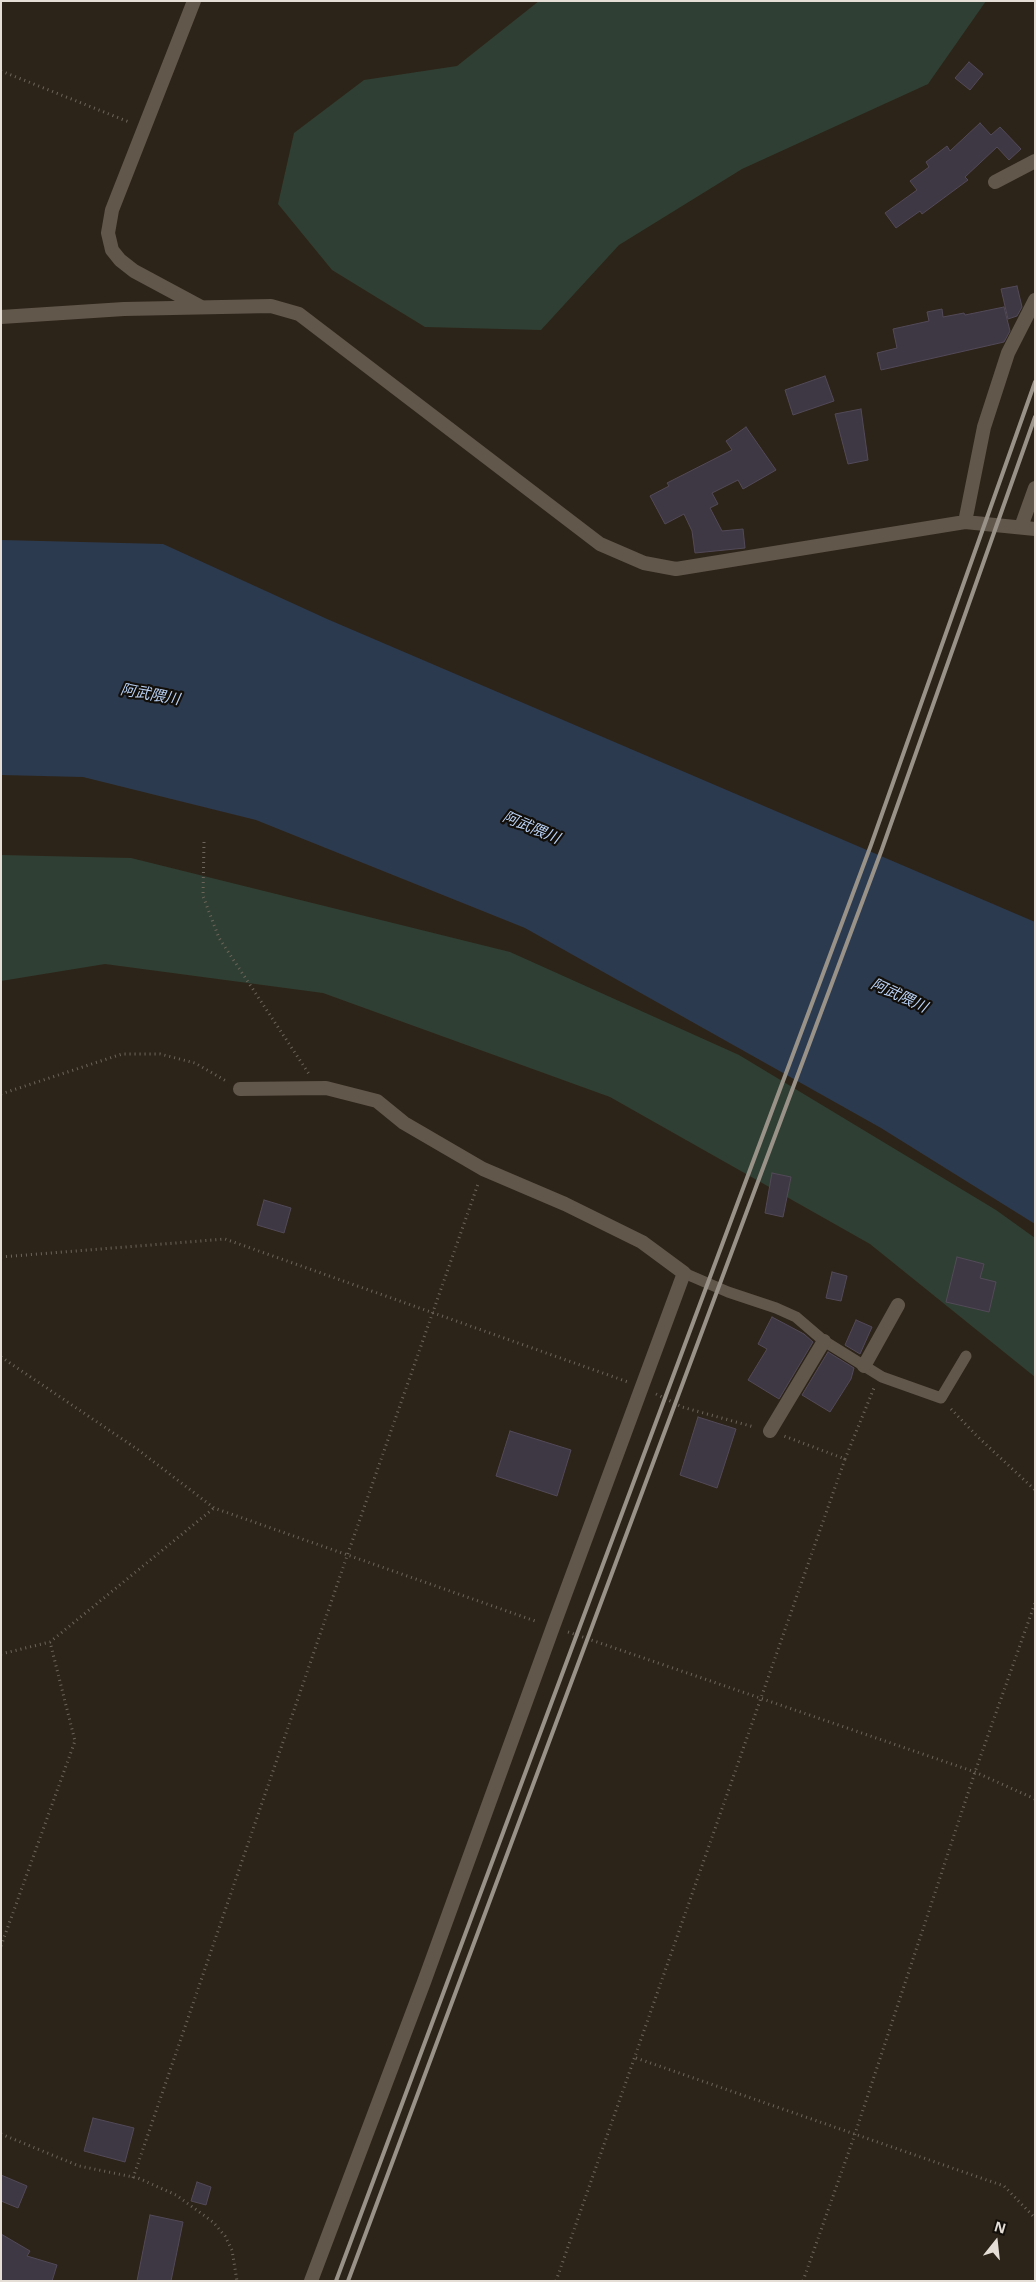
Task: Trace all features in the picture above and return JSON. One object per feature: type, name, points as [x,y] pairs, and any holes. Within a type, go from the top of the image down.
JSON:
[{"type":"street","points":[[194,1],[112,210],[108,232],[112,250],[120,260],[134,271],[201,308]]},
{"type":"street","points":[[995,182],[1035,160]]},
{"type":"street","points":[[964,522],[984,427],[1005,362],[1035,300]]},
{"type":"street","points":[[1,317],[124,309],[271,306],[299,314],[600,544],[644,563],[676,569],[964,522],[1028,528],[1035,488]]},
{"type":"street","points":[[240,1089],[326,1088],[377,1101],[404,1123],[483,1169],[565,1204],[642,1242],[684,1273],[424,1982],[311,2281]]},
{"type":"street","points":[[864,1366],[898,1305]]},
{"type":"street","points":[[770,1431],[824,1341]]},
{"type":"lane","points":[[684,1273],[728,1292],[776,1308],[796,1317],[824,1341],[879,1375],[941,1398],[966,1356]]},
{"type":"path","points":[[1,72],[144,128]]},
{"type":"path","points":[[204,842],[203,896],[219,938],[271,1019],[319,1088]]},
{"type":"path","points":[[1,1094],[122,1054],[160,1054],[195,1063],[240,1089]]},
{"type":"path","points":[[133,2178],[347,1556],[483,1169]]},
{"type":"path","points":[[1,1357],[137,1449],[214,1508],[347,1556],[975,1772],[1035,1799]]},
{"type":"path","points":[[845,1459],[862,1422],[879,1375]]},
{"type":"path","points":[[941,1398],[978,1438],[1035,1490]]},
{"type":"path","points":[[1,1654],[50,1642],[214,1508]]},
{"type":"path","points":[[803,2281],[855,2134],[975,1772],[1035,1603]]},
{"type":"path","points":[[1,1946],[75,1741],[50,1642]]},
{"type":"path","points":[[636,2058],[1004,2186],[1035,2218]]},
{"type":"path","points":[[1,2134],[79,2166],[133,2178],[176,2196],[213,2222],[225,2236],[232,2250],[237,2281]]},
{"type":"green space","points":[[539,1],[986,1],[928,84],[742,169],[619,245],[541,330],[425,327],[332,270],[278,204],[294,133],[364,80],[457,66]]},
{"type":"green space","points":[[1,855],[131,858],[510,952],[739,1055],[996,1210],[1035,1238],[1035,1377],[870,1244],[610,1097],[323,993],[105,964],[1,981]]},
{"type":"water","name":"阿武隈川","points":[[1,540],[163,544],[327,619],[1035,922],[1035,1224],[881,1128],[525,928],[256,820],[83,777],[1,775]]},
{"type":"building","points":[[969,62],[983,74],[970,90],[955,78]]},
{"type":"building","points":[[980,123],[991,135],[1000,127],[1021,149],[1009,160],[997,147],[965,177],[968,180],[922,214],[920,211],[896,228],[885,213],[917,190],[910,181],[929,167],[926,162],[947,146],[950,151]]},
{"type":"building","points":[[1017,286],[1022,307],[1017,316],[1008,319],[1001,289]]},
{"type":"building","points":[[1004,307],[1010,331],[1004,342],[881,370],[877,353],[897,348],[893,329],[929,321],[927,312],[942,309],[943,317],[964,313],[965,315]]},
{"type":"building","points":[[825,376],[834,401],[793,415],[785,390]]},
{"type":"building","points":[[861,409],[868,460],[848,464],[835,414]]},
{"type":"building","points":[[746,427],[776,470],[743,489],[738,480],[712,493],[718,504],[710,508],[722,531],[743,529],[745,548],[695,553],[692,531],[684,514],[665,524],[650,496],[669,486],[667,483],[732,450],[726,441]]},
{"type":"building","points":[[772,1173],[791,1177],[783,1217],[765,1213]]},
{"type":"building","points":[[264,1200],[291,1208],[284,1233],[257,1225]]},
{"type":"building","points":[[957,1257],[984,1264],[980,1278],[996,1282],[989,1312],[946,1302]]},
{"type":"building","points":[[832,1272],[847,1276],[841,1301],[826,1298]]},
{"type":"building","points":[[772,1317],[804,1334],[813,1342],[779,1399],[748,1380],[767,1349],[758,1344]]},
{"type":"building","points":[[856,1320],[872,1327],[860,1354],[845,1345]]},
{"type":"building","points":[[828,1352],[854,1368],[851,1379],[830,1412],[802,1395]]},
{"type":"building","points":[[698,1417],[736,1429],[717,1488],[680,1475]]},
{"type":"building","points":[[510,1431],[571,1450],[557,1496],[496,1476]]},
{"type":"building","points":[[93,2118],[134,2128],[125,2162],[84,2151]]},
{"type":"building","points":[[1,2175],[27,2186],[18,2208],[1,2201]]},
{"type":"building","points":[[197,2182],[211,2187],[206,2205],[191,2201]]},
{"type":"building","points":[[150,2215],[183,2222],[171,2281],[137,2281]]},
{"type":"building","points":[[1,2234],[30,2251],[27,2256],[57,2265],[52,2281],[1,2281]]},
{"type":"railway","points":[[336,2281],[871,845],[1035,382]]},
{"type":"railway","points":[[348,2281],[882,849],[1035,417]]}]
